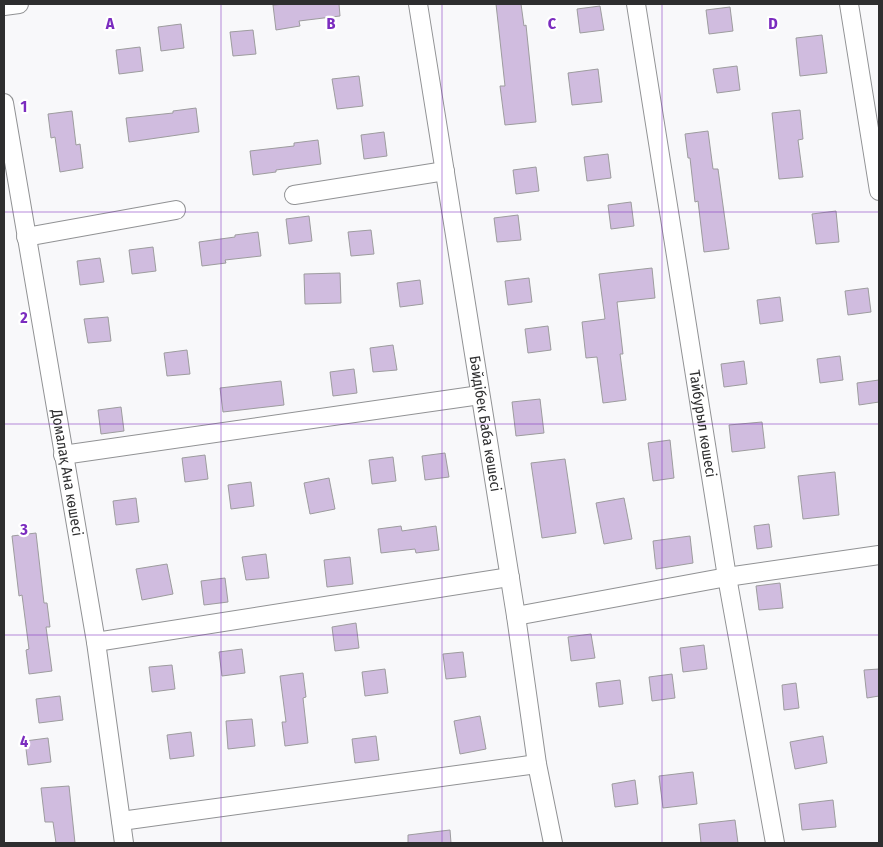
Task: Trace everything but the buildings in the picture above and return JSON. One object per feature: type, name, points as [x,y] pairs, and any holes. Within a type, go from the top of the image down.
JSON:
[{"type":"street","points":[[4,6],[19,4]]},
{"type":"street","name":"Бәйдібек Баба көшесі","points":[[418,4],[510,577],[537,764],[553,843]]},
{"type":"street","name":"Тайбурыл көшесі","points":[[636,4],[727,577],[775,843]]},
{"type":"street","points":[[849,4],[879,190]]},
{"type":"street","name":"Домалақ Ана көшесі","points":[[4,103],[96,642],[124,843]]},
{"type":"street","points":[[294,195],[445,171]]},
{"type":"street","points":[[26,237],[176,210]]},
{"type":"street","points":[[63,455],[480,395]]},
{"type":"street","points":[[516,616],[727,577],[879,555]]},
{"type":"street","points":[[96,642],[510,577]]},
{"type":"street","points":[[121,822],[537,764]]}]
